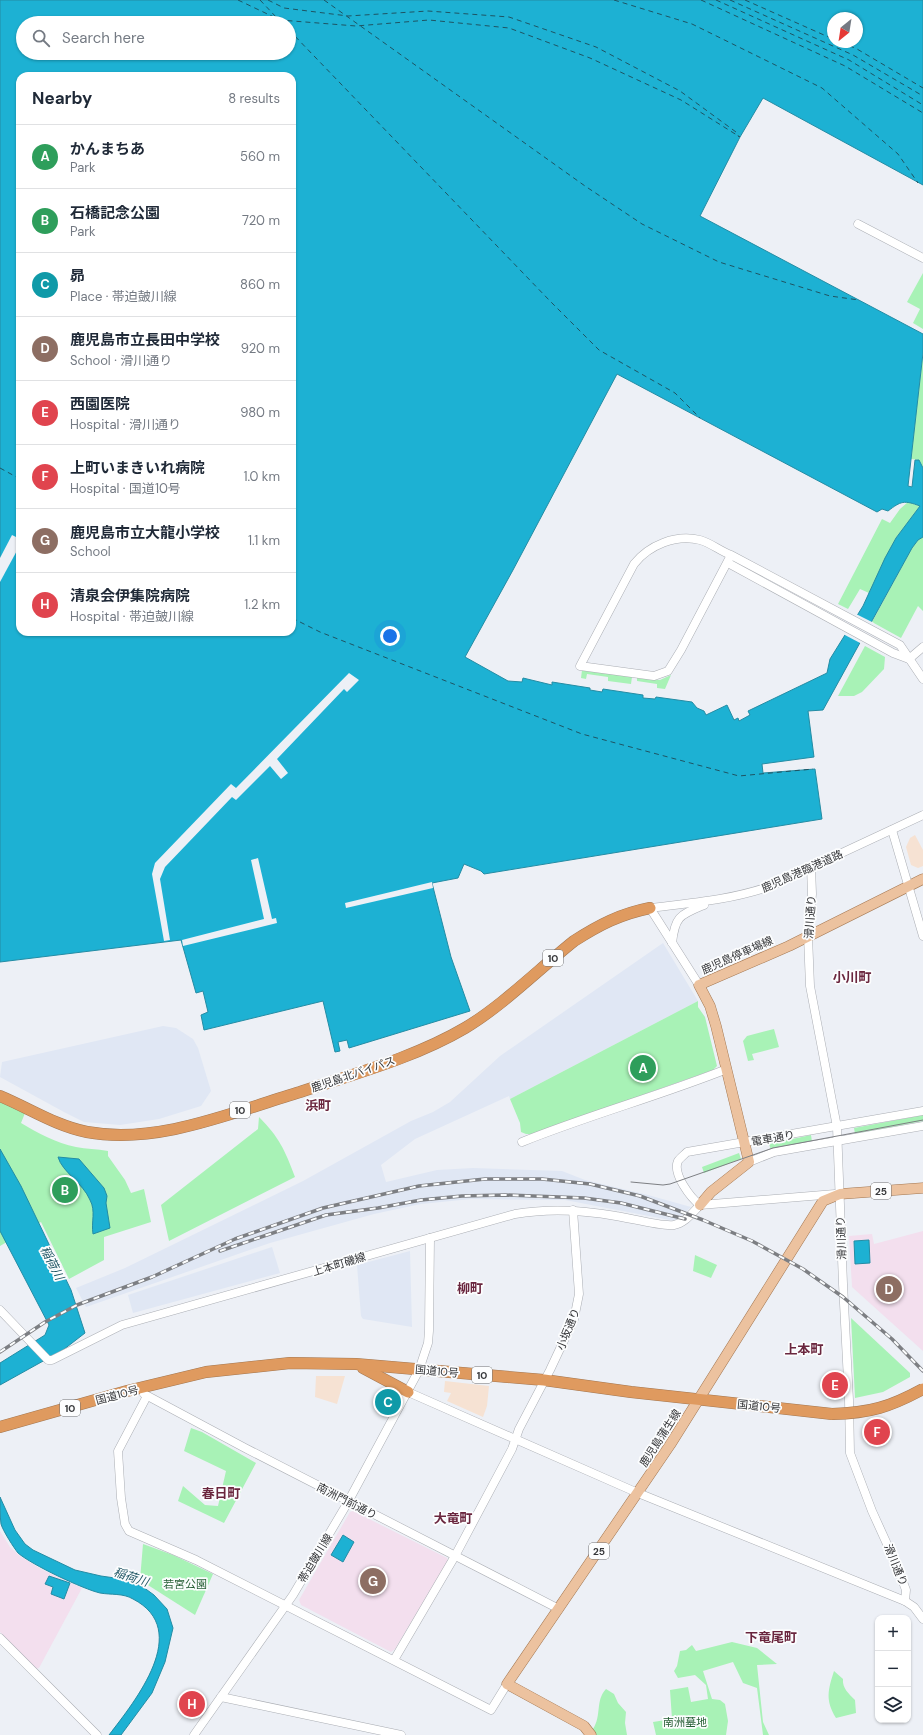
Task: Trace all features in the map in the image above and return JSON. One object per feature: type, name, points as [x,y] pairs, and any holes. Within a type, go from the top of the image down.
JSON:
[{"type":"highway","name":"鹿児島北バイパス","points":[[0,1096],[58,1123],[87,1132],[114,1135],[160,1132],[221,1118],[432,1046],[474,1022],[568,946],[587,933],[614,918],[650,908]]},
{"type":"highway","name":"国道10号","points":[[0,1427],[136,1389],[206,1372],[290,1363],[356,1364],[544,1380],[699,1400],[832,1414],[876,1410],[899,1402],[923,1389]]},
{"type":"highway","points":[[356,1364],[408,1392]]},
{"type":"main road","name":"鹿児島停車場線","points":[[749,1162],[743,1143],[727,1069],[710,1006],[699,985],[808,936],[923,879]]},
{"type":"main road","points":[[700,1205],[711,1192],[749,1162]]},
{"type":"main road","name":"鹿児島蒲生線","points":[[507,1684],[638,1493],[699,1400],[818,1207],[824,1201],[840,1194],[923,1188]]},
{"type":"main road","points":[[507,1684],[584,1726],[591,1735]]},
{"type":"street","points":[[858,224],[923,258]]},
{"type":"street","points":[[730,559],[668,671],[654,676],[580,666],[634,564],[650,548],[664,542],[686,539],[699,540],[706,543],[730,559],[836,622],[871,635]]},
{"type":"street","points":[[730,559],[841,614],[871,635],[893,653],[910,659],[923,679]]},
{"type":"street","points":[[910,659],[923,647]]},
{"type":"street","name":"鹿児島港臨港道路","points":[[650,908],[712,901],[752,893],[771,886],[923,815]]},
{"type":"street","points":[[892,830],[923,936]]},
{"type":"street","name":"滑川通り","points":[[811,867],[812,894],[808,936],[810,986],[837,1127],[842,1284],[849,1400],[850,1453],[872,1511],[897,1566],[906,1590],[905,1600]]},
{"type":"street","points":[[672,942],[676,921],[689,911],[712,901]]},
{"type":"street","points":[[650,908],[699,985]]},
{"type":"street","points":[[522,1142],[553,1129],[617,1109],[727,1069]]},
{"type":"street","name":"電車通り","points":[[700,1205],[693,1200],[677,1173],[676,1167],[678,1160],[687,1152],[923,1111]]},
{"type":"street","name":"電車通り","points":[[749,1162],[774,1152],[923,1126]]},
{"type":"street","points":[[700,1205],[840,1194]]},
{"type":"street","name":"上本町磯線","points":[[0,1310],[48,1360],[52,1360],[69,1353],[122,1325],[515,1214],[573,1210],[600,1213],[670,1226],[681,1223],[700,1205]]},
{"type":"street","name":"小坂通り","points":[[394,1660],[455,1556],[517,1439],[519,1429],[570,1328],[578,1307],[579,1294],[573,1210]]},
{"type":"street","name":"帯迫皷川線","points":[[194,1735],[308,1570],[348,1502],[419,1370],[428,1343],[430,1331],[430,1238]]},
{"type":"street","name":"南洲門前通り","points":[[136,1389],[348,1502],[559,1609]]},
{"type":"street","points":[[408,1392],[638,1493],[905,1600],[914,1607],[923,1619]]},
{"type":"street","points":[[147,1396],[118,1451],[120,1498],[125,1524],[129,1531],[176,1550],[491,1710],[507,1684]]},
{"type":"street","points":[[0,1638],[97,1735]]},
{"type":"street","points":[[221,1697],[401,1735]]},
{"type":"shaded area","points":[[915,835],[923,850],[923,866],[918,868],[911,865],[906,847],[910,838]]},
{"type":"shaded area","points":[[663,943],[698,1001],[510,1099],[509,1096],[415,1139],[381,1165],[386,1182],[437,1170],[473,1168],[562,1171],[585,1180],[691,1207],[675,1221],[565,1200],[471,1199],[421,1204],[374,1214],[270,1243],[86,1307],[76,1288],[125,1268],[303,1181],[411,1121],[433,1112],[450,1102],[500,1056]]},
{"type":"shaded area","points":[[163,1026],[176,1028],[193,1039],[198,1048],[211,1091],[201,1106],[159,1119],[120,1125],[84,1122],[0,1077],[2,1062]]},
{"type":"shaded area","points":[[923,1231],[923,1351],[852,1287],[849,1236],[872,1234],[874,1244]]},
{"type":"shaded area","points":[[272,1247],[280,1273],[133,1313],[128,1295]]},
{"type":"shaded area","points":[[410,1251],[412,1327],[363,1319],[361,1316],[357,1265]]},
{"type":"shaded area","points":[[316,1376],[345,1376],[337,1404],[315,1397]]},
{"type":"shaded area","points":[[445,1381],[489,1386],[487,1406],[483,1417],[447,1401],[451,1393],[444,1392]]},
{"type":"shaded area","points":[[353,1511],[447,1558],[448,1561],[395,1649],[391,1652],[301,1605],[299,1600],[350,1512]]},
{"type":"shaded area","points":[[0,1531],[10,1547],[20,1556],[41,1569],[82,1588],[39,1668],[36,1669],[0,1632]]},
{"type":"green space","points":[[923,273],[923,329],[913,323],[920,309],[907,302]]},
{"type":"green space","points":[[923,353],[923,468],[919,460],[911,459]]},
{"type":"green space","points":[[908,502],[920,506],[896,538],[869,593],[860,589],[848,609],[838,604],[882,519],[890,523],[900,509]]},
{"type":"green space","points":[[923,537],[923,611],[918,606],[901,638],[872,622],[912,548],[918,540]]},
{"type":"green space","points":[[865,646],[885,657],[884,669],[862,692],[854,696],[838,696]]},
{"type":"green space","points":[[582,670],[632,677],[631,684],[608,681],[608,677],[587,674],[586,679],[581,678]]},
{"type":"green space","points":[[671,675],[665,689],[657,688],[657,684],[637,681],[637,678],[660,680]]},
{"type":"green space","points":[[698,1001],[698,1007],[705,1017],[717,1066],[713,1070],[532,1134],[521,1132],[520,1123],[510,1099]]},
{"type":"green space","points":[[774,1029],[779,1047],[752,1054],[754,1060],[748,1061],[743,1041],[747,1036]]},
{"type":"green space","points":[[0,1101],[25,1113],[21,1123],[47,1137],[76,1147],[108,1151],[108,1156],[125,1180],[131,1193],[144,1189],[151,1222],[104,1237],[104,1260],[69,1279],[41,1222],[0,1246]]},
{"type":"green space","points":[[923,1115],[923,1121],[855,1134],[854,1128]]},
{"type":"green space","points":[[259,1117],[272,1131],[281,1144],[295,1177],[169,1241],[161,1205],[258,1129]]},
{"type":"green space","points":[[811,1135],[812,1142],[771,1150],[769,1144]]},
{"type":"green space","points":[[739,1153],[741,1159],[704,1173],[702,1167]]},
{"type":"green space","points":[[695,1255],[717,1265],[711,1278],[693,1271]]},
{"type":"green space","points":[[851,1318],[910,1373],[910,1377],[883,1392],[855,1398]]},
{"type":"green space","points":[[191,1428],[202,1432],[256,1463],[224,1523],[178,1501],[183,1486],[205,1505],[218,1506],[226,1471],[184,1451]]},
{"type":"green space","name":"若宮公園","points":[[143,1544],[173,1555],[213,1574],[195,1615],[140,1580]]},
{"type":"green space","name":"南洲墓地","points":[[732,1642],[757,1648],[777,1664],[757,1665],[763,1722],[769,1735],[763,1735],[757,1688],[743,1683],[733,1662],[703,1671],[712,1699],[720,1700],[725,1704],[728,1721],[726,1735],[656,1735],[653,1722],[672,1719],[670,1690],[688,1687],[691,1702],[708,1699],[706,1685],[695,1675],[678,1678],[674,1671],[677,1666],[680,1651],[686,1650],[692,1645],[696,1651]]},
{"type":"green space","points":[[834,1671],[843,1679],[845,1688],[855,1700],[856,1713],[836,1718],[830,1706],[829,1700],[829,1689]]},
{"type":"green space","points":[[606,1689],[614,1694],[618,1703],[626,1712],[625,1723],[627,1735],[596,1735],[593,1729],[596,1724],[599,1703]]},
{"type":"water","points":[[0,0],[923,0],[923,185],[763,98],[740,137],[700,216],[923,334],[923,353],[908,486],[912,487],[915,460],[919,460],[923,468],[923,537],[918,540],[912,548],[823,710],[808,711],[814,757],[762,764],[763,773],[815,769],[822,819],[484,874],[481,871],[464,864],[458,878],[432,883],[451,957],[470,1011],[349,1048],[347,1040],[338,1042],[340,1051],[335,1052],[323,1001],[204,1030],[201,1015],[208,1012],[203,991],[196,993],[181,940],[0,962]],"holes":[[[617,374],[877,512],[882,509],[888,511],[903,502],[920,506],[896,538],[863,606],[830,659],[827,673],[748,711],[750,715],[739,721],[738,718],[734,720],[727,705],[706,715],[704,711],[697,708],[692,702],[656,697],[655,699],[643,698],[643,695],[603,689],[602,692],[590,690],[590,688],[552,682],[552,685],[523,678],[522,682],[508,681],[465,657]]]},
{"type":"water","name":"稲荷川","points":[[0,1149],[21,1186],[71,1290],[85,1333],[63,1350],[0,1385],[0,1363],[45,1335],[49,1325],[0,1231]]},
{"type":"water","points":[[58,1157],[79,1159],[104,1188],[107,1196],[106,1203],[110,1228],[93,1234],[92,1204],[83,1188],[64,1168]]},
{"type":"water","points":[[869,1240],[870,1263],[855,1264],[854,1241]]},
{"type":"water","points":[[0,1497],[15,1530],[25,1544],[33,1550],[75,1570],[129,1580],[143,1587],[154,1595],[167,1609],[173,1628],[165,1662],[152,1693],[121,1735],[109,1735],[144,1685],[153,1666],[159,1647],[158,1629],[150,1612],[129,1597],[92,1591],[46,1570],[18,1553],[6,1535],[1,1524]]},
{"type":"water","points":[[343,1535],[354,1542],[343,1562],[331,1555]]},
{"type":"water","points":[[49,1576],[70,1583],[64,1599],[51,1594],[53,1587],[45,1584]]},
{"type":"pier","points":[[12,535],[16,537],[16,552],[0,582],[0,558]]},
{"type":"pier","points":[[856,614],[874,623],[862,644],[843,634]]},
{"type":"pier","points":[[349,673],[359,680],[347,692],[344,689],[277,759],[288,773],[281,779],[270,766],[236,800],[232,797],[165,867],[160,879],[170,940],[164,941],[152,874],[155,863],[231,784],[236,788]]},
{"type":"pier","points":[[258,858],[272,919],[276,918],[277,923],[183,946],[182,940],[264,919],[251,860]]},
{"type":"pier","points":[[432,882],[433,888],[346,908],[345,903]]},
{"type":"ferry route","points":[[238,0],[272,16]]},
{"type":"ferry route","points":[[260,0],[275,16]]},
{"type":"ferry route","points":[[268,0],[284,8],[348,16],[428,11],[509,17],[596,47],[680,91],[736,132],[739,137]]},
{"type":"ferry route","points":[[324,0],[585,186],[642,224],[719,262],[830,296],[859,300]]},
{"type":"ferry route","points":[[614,0],[692,24],[822,88],[898,154],[918,183]]},
{"type":"ferry route","points":[[701,0],[845,66],[923,113]]},
{"type":"ferry route","points":[[716,0],[849,60],[923,105]]},
{"type":"ferry route","points":[[730,0],[853,55],[923,96]]},
{"type":"ferry route","points":[[745,0],[827,36]]},
{"type":"ferry route","points":[[296,21],[356,26],[429,20],[509,28],[590,58],[681,100],[740,137]]},
{"type":"ferry route","points":[[296,37],[599,350],[675,393],[700,418]]},
{"type":"ferry route","points":[[855,48],[923,88]]},
{"type":"ferry route","points":[[0,468],[16,477]]},
{"type":"ferry route","points":[[296,620],[320,632],[582,734],[739,776],[813,769]]},
{"type":"tram line","points":[[631,1182],[663,1185],[670,1184],[773,1148],[923,1120]]},
{"type":"railway","points":[[0,1352],[45,1322],[77,1305],[152,1277],[235,1239],[323,1208],[419,1186],[485,1179],[542,1179],[590,1184],[640,1196],[703,1220],[752,1241],[803,1269],[843,1297],[892,1339],[923,1371]]},
{"type":"railway","points":[[220,1251],[326,1215],[421,1200],[462,1196],[505,1195],[584,1198],[621,1203],[685,1219]]},
{"type":"place","name":"かんまちあ","points":[[643,1068]]},
{"type":"place","name":"石橋記念公園","points":[[65,1190]]},
{"type":"place","name":"鹿児島市立長田中学校","points":[[889,1289]]},
{"type":"place","name":"西園医院","points":[[835,1385]]},
{"type":"place","name":"昴","points":[[388,1402]]},
{"type":"place","name":"上町いまきいれ病院","points":[[877,1432]]},
{"type":"place","name":"鹿児島市立大龍小学校","points":[[373,1581]]},
{"type":"place","name":"清泉会伊集院病院","points":[[192,1704]]},
{"type":"district","name":"小川町","points":[[852,977]]},
{"type":"district","name":"浜町","points":[[318,1105]]},
{"type":"district","name":"柳町","points":[[470,1288]]},
{"type":"district","name":"上本町","points":[[804,1349]]},
{"type":"district","name":"春日町","points":[[221,1493]]},
{"type":"district","name":"大竜町","points":[[453,1518]]},
{"type":"district","name":"下竜尾町","points":[[771,1637]]}]
